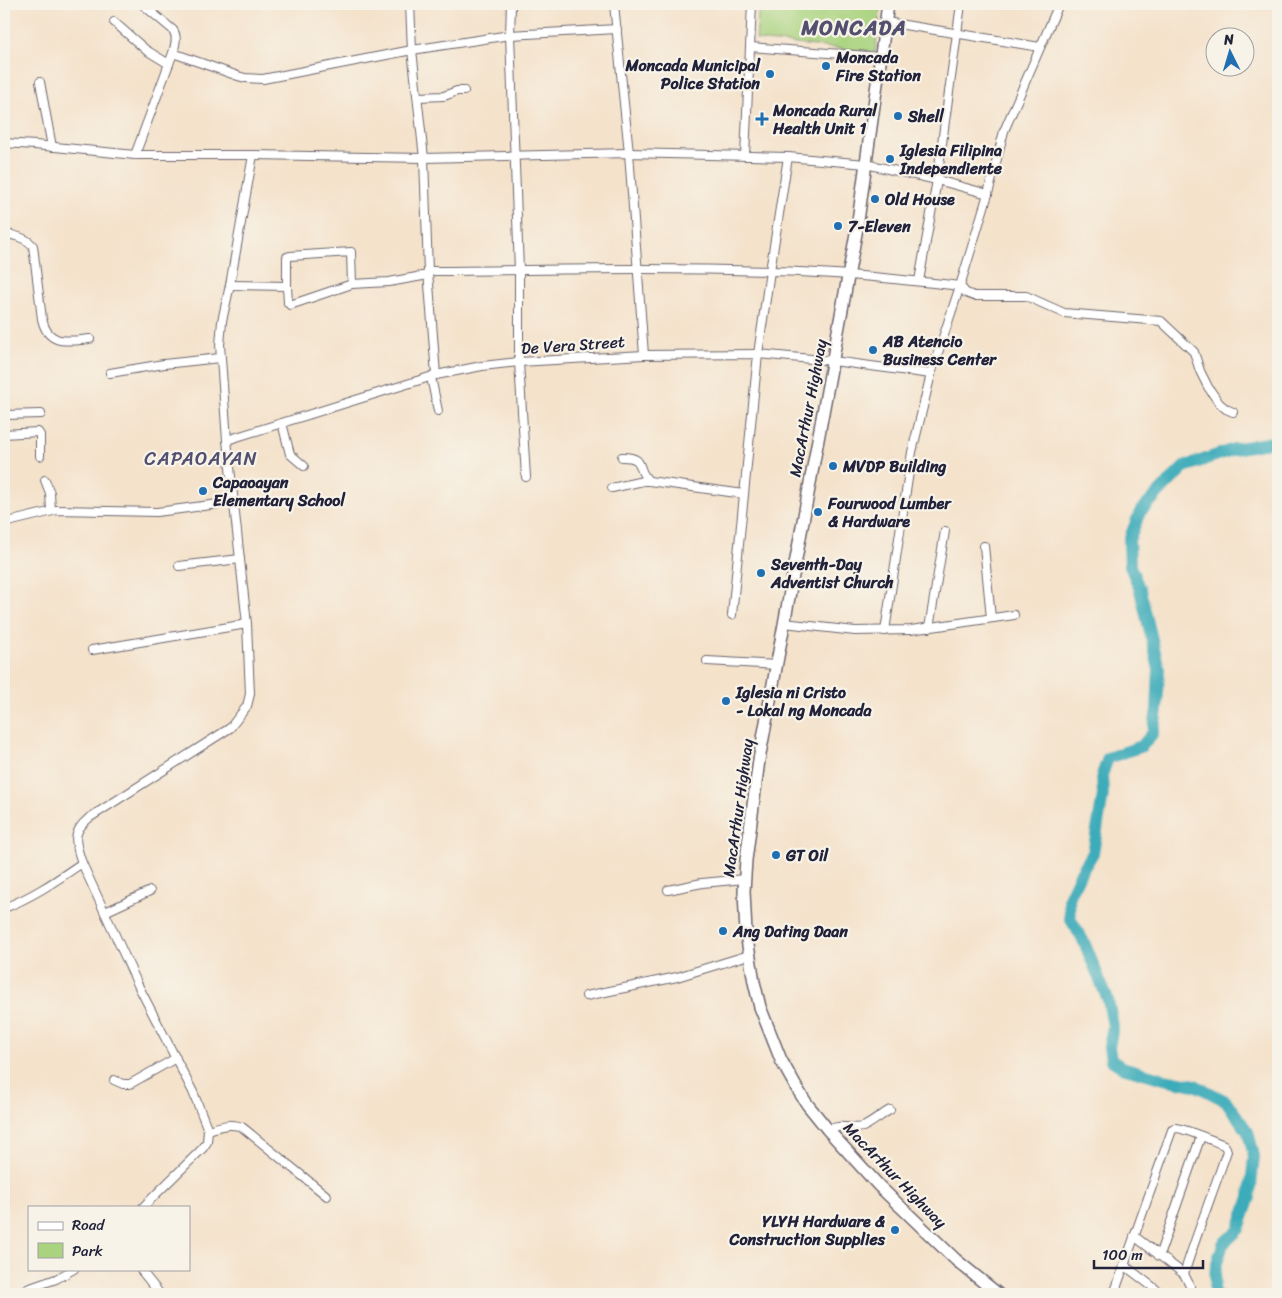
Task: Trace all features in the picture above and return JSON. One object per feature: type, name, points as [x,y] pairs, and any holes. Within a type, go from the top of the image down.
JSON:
[{"type":"highway","name":"MacArthur Highway","points":[[888,4],[857,228],[759,760],[746,860],[745,917],[749,955],[760,1007],[781,1060],[800,1092],[828,1130],[879,1186],[956,1260],[998,1294]]},
{"type":"street","points":[[135,155],[173,53],[176,38],[173,30],[142,4]]},
{"type":"street","points":[[410,4],[412,50],[424,158],[428,273],[438,411]]},
{"type":"street","points":[[511,4],[510,35],[519,270],[519,362],[526,477]]},
{"type":"street","points":[[614,4],[629,154],[644,355]]},
{"type":"street","points":[[745,156],[752,4]]},
{"type":"street","points":[[919,281],[937,180],[961,4]]},
{"type":"street","points":[[885,631],[912,452],[931,374],[988,194],[1004,131],[1059,4]]},
{"type":"street","points":[[114,22],[146,50],[169,64]]},
{"type":"street","points":[[886,22],[1040,47]]},
{"type":"street","points":[[173,53],[238,76],[263,79],[412,50],[510,35],[617,28]]},
{"type":"street","points":[[750,47],[881,57]]},
{"type":"street","points":[[40,82],[52,147]]},
{"type":"street","points":[[418,97],[444,96],[464,91]]},
{"type":"street","points":[[4,143],[135,155],[424,158],[629,154],[788,157],[866,164],[988,194]]},
{"type":"street","points":[[144,1206],[203,1148],[208,1130],[193,1092],[139,987],[82,863],[75,841],[82,824],[89,818],[230,728],[244,711],[248,702],[250,694],[247,624],[227,440],[220,345],[222,321],[253,155]]},
{"type":"street","points":[[732,615],[758,354],[788,157]]},
{"type":"street","points":[[4,233],[25,239],[33,246],[42,319],[48,334],[62,341],[90,340]]},
{"type":"street","points":[[352,284],[352,252],[287,257],[288,303],[290,305],[352,284],[389,282],[428,273],[519,270],[638,268],[770,270],[919,281],[960,286],[966,293],[974,296],[1026,296],[1064,314],[1161,321],[1194,352],[1208,388],[1219,403],[1233,412]]},
{"type":"street","points":[[230,285],[287,286]]},
{"type":"street","name":"De Vera Street","points":[[227,440],[434,376],[482,366],[519,362],[644,355],[758,354],[833,361],[931,374]]},
{"type":"street","points":[[110,372],[220,358]]},
{"type":"street","points":[[4,415],[41,414]]},
{"type":"street","points":[[282,422],[290,454],[304,466]]},
{"type":"street","points":[[4,434],[38,432],[40,435],[40,456]]},
{"type":"street","points":[[622,457],[631,457],[639,462],[645,477],[649,481]]},
{"type":"street","points":[[45,480],[50,493],[51,511]]},
{"type":"street","points":[[612,488],[649,481],[744,494]]},
{"type":"street","points":[[4,523],[51,511],[156,512],[234,502]]},
{"type":"street","points":[[928,628],[945,531]]},
{"type":"street","points":[[984,546],[992,618]]},
{"type":"street","points":[[179,566],[240,559]]},
{"type":"street","points":[[784,623],[855,631],[885,631],[928,628],[1014,615]]},
{"type":"street","points":[[92,650],[247,624]]},
{"type":"street","points":[[707,662],[777,665]]},
{"type":"street","points":[[4,908],[43,890],[82,863]]},
{"type":"street","points":[[668,890],[702,883],[745,879]]},
{"type":"street","points":[[105,912],[150,891]]},
{"type":"street","points":[[586,996],[677,977],[749,955]]},
{"type":"street","points":[[114,1080],[123,1084],[130,1084],[176,1058]]},
{"type":"street","points":[[828,1130],[841,1126],[866,1126],[890,1110]]},
{"type":"street","points":[[208,1130],[226,1124],[237,1125],[327,1196]]},
{"type":"street","points":[[1115,1293],[1172,1130],[1175,1128],[1224,1145],[1227,1151],[1184,1274]]},
{"type":"street","points":[[1160,1256],[1201,1136]]},
{"type":"street","points":[[1134,1236],[1184,1274],[1190,1286],[1191,1294]]},
{"type":"street","points":[[1124,1265],[1162,1294]]},
{"type":"street","points":[[13,1294],[72,1270]]},
{"type":"street","points":[[141,1270],[160,1294]]},
{"type":"green space","points":[[759,4],[881,4],[875,52],[756,40]]},
{"type":"waterway","points":[[1215,1294],[1216,1266],[1223,1244],[1239,1229],[1250,1197],[1254,1156],[1248,1132],[1226,1101],[1195,1085],[1164,1079],[1122,1067],[1111,1060],[1109,1047],[1113,1026],[1108,1000],[1084,942],[1070,918],[1069,898],[1080,874],[1093,853],[1103,795],[1102,775],[1108,758],[1142,746],[1153,733],[1157,710],[1159,669],[1140,590],[1130,566],[1129,540],[1140,512],[1184,467],[1234,449],[1278,441]]},
{"type":"place","name":"Moncada Fire Station","points":[[826,66]]},
{"type":"place","name":"Moncada Municipal Police Station","points":[[770,74]]},
{"type":"place","name":"Shell","points":[[898,116]]},
{"type":"place","name":"Moncada Rural Health Unit 1","points":[[762,119]]},
{"type":"place","name":"Iglesia Filipina Independiente","points":[[890,159]]},
{"type":"place","name":"Old House","points":[[875,199]]},
{"type":"place","name":"7-Eleven","points":[[838,226]]},
{"type":"place","name":"AB Atencio Business Center","points":[[873,350]]},
{"type":"place","name":"MVDP Building","points":[[833,466]]},
{"type":"place","name":"Capaoayan Elementary School","points":[[203,491]]},
{"type":"place","name":"Fourwood Lumber & Hardware","points":[[818,512]]},
{"type":"place","name":"Seventh-Day Adventist Church","points":[[761,573]]},
{"type":"place","name":"Iglesia ni Cristo - Lokal ng Moncada","points":[[726,701]]},
{"type":"place","name":"GT Oil","points":[[776,855]]},
{"type":"place","name":"Ang Dating Daan","points":[[723,931]]},
{"type":"place","name":"YLYH Hardware & Construction Supplies","points":[[895,1230]]},
{"type":"district","name":"MONCADA","points":[[854,28]]},
{"type":"district","name":"CAPAOAYAN","points":[[201,458]]}]
